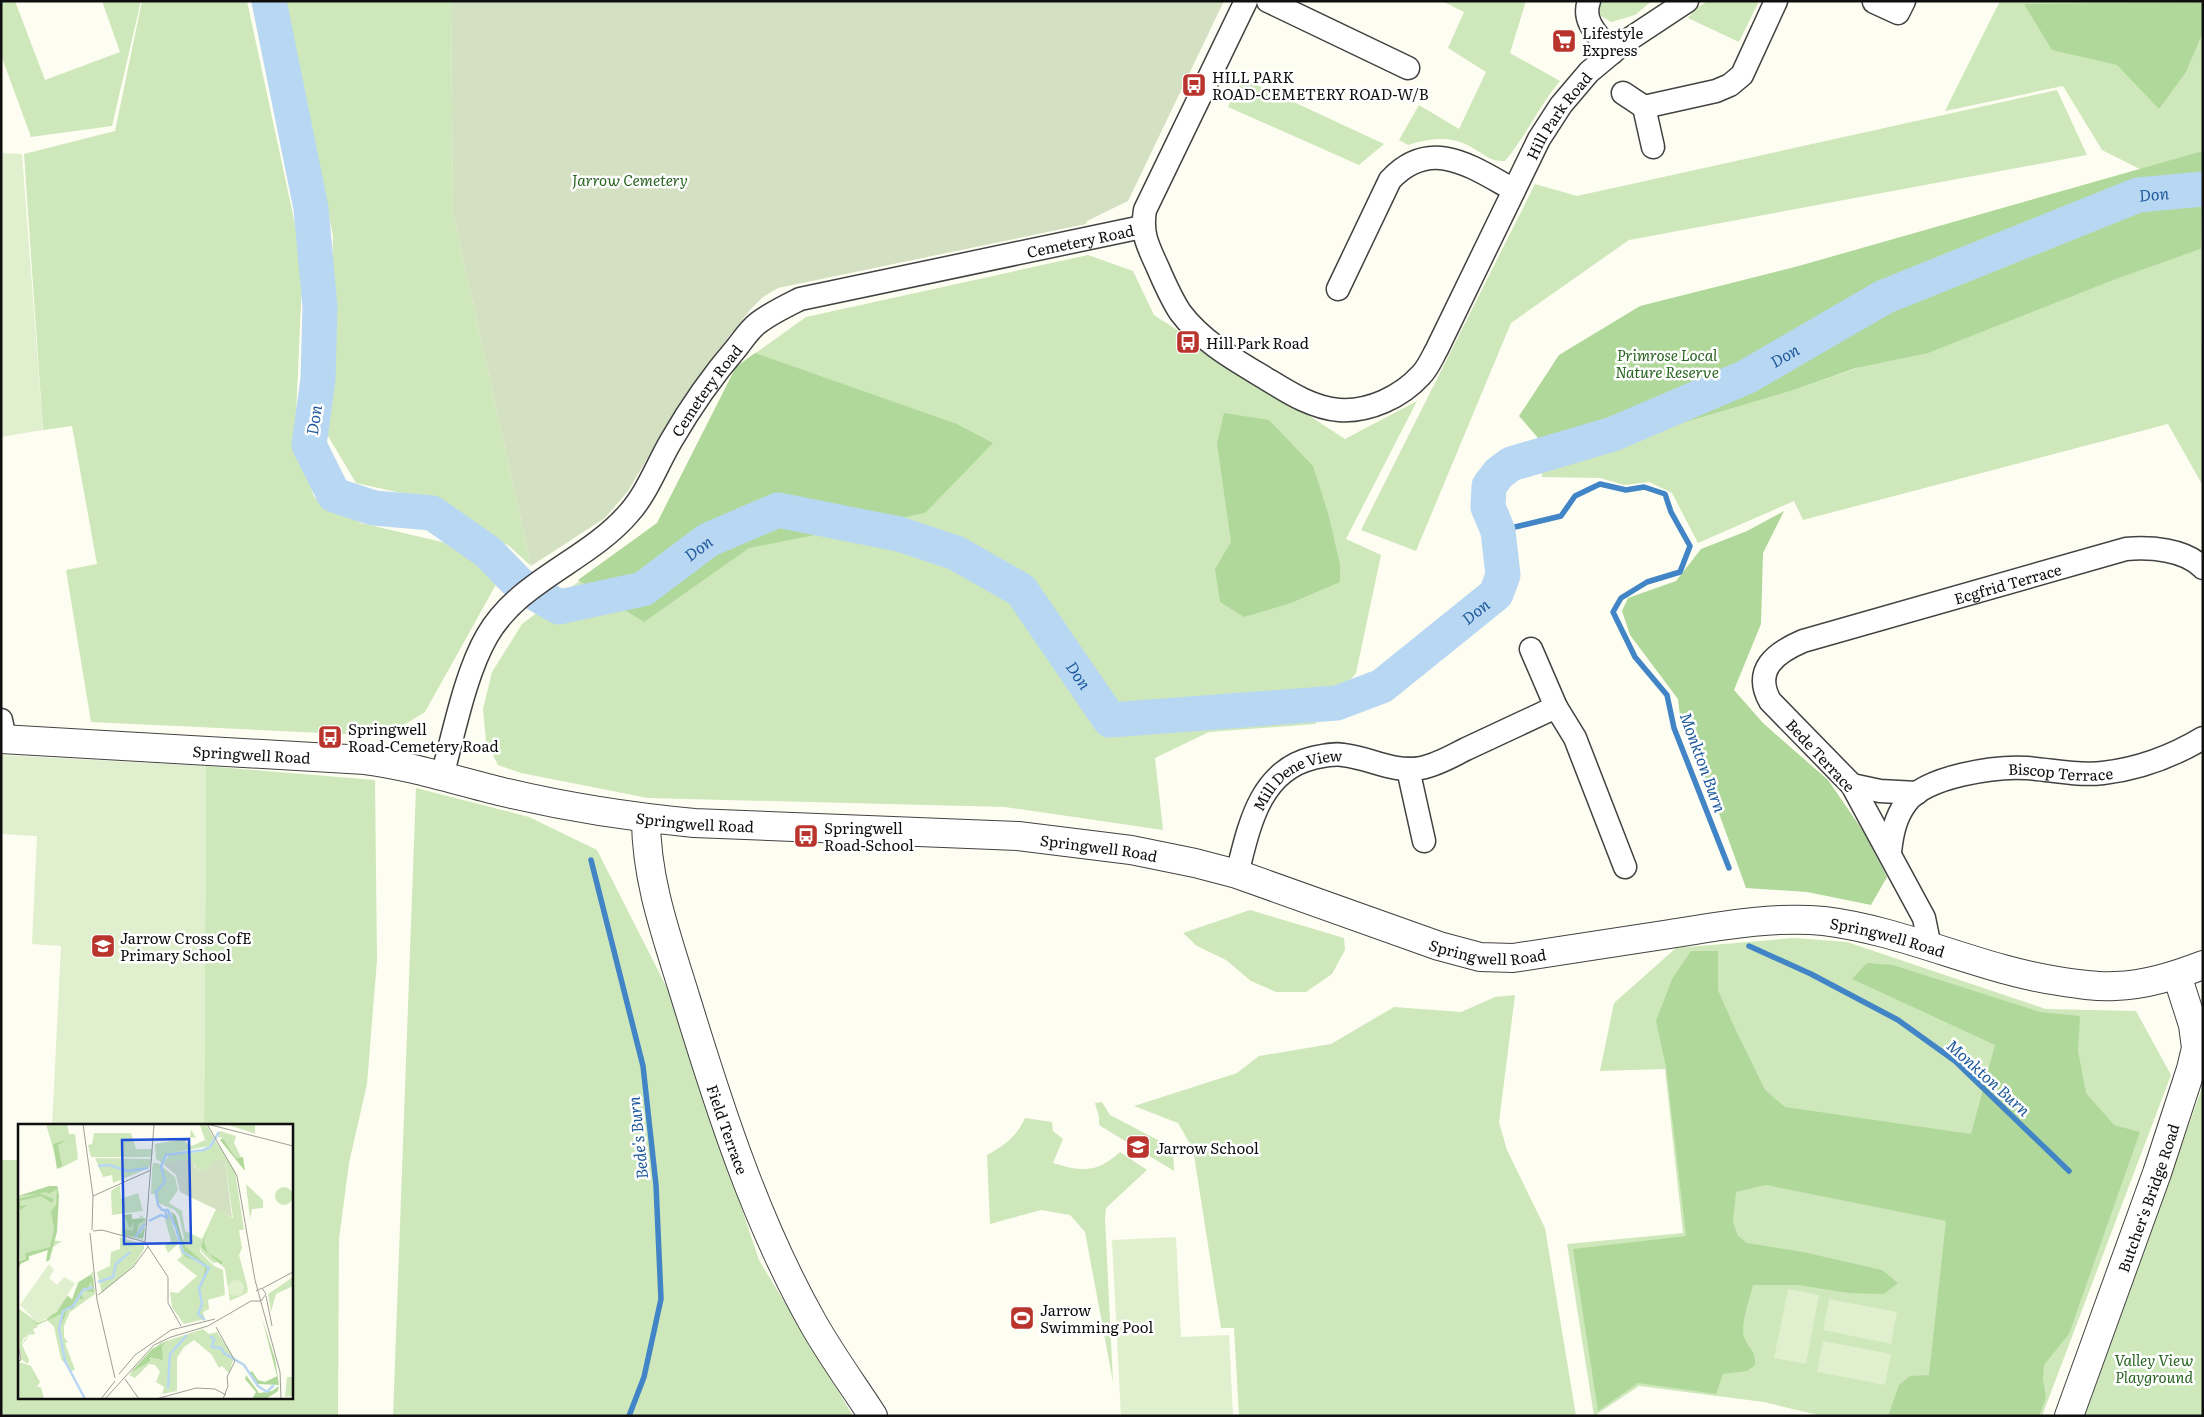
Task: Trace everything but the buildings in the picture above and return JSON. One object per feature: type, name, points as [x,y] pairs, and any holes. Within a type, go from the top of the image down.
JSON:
[{"type":"street","points":[[1142,227],[1149,203],[1246,1]]},
{"type":"street","points":[[1268,1],[1408,68]]},
{"type":"street","points":[[1589,1],[1586,9],[1588,22],[1612,53]]},
{"type":"street","name":"Hill Park Road","points":[[1142,227],[1155,263],[1180,311],[1196,330],[1216,348],[1310,403],[1339,410],[1360,409],[1389,399],[1403,391],[1422,375],[1437,349],[1539,139],[1561,105],[1589,72],[1625,42],[1687,1]]},
{"type":"street","points":[[1644,107],[1716,90],[1730,85],[1742,76],[1776,1]]},
{"type":"street","points":[[1874,2],[1898,13],[1904,1]]},
{"type":"street","points":[[1623,93],[1644,107],[1653,147]]},
{"type":"street","points":[[1338,289],[1390,180],[1401,168],[1416,160],[1435,156],[1454,160],[1514,190]]},
{"type":"street","name":"Cemetery Road","points":[[442,776],[474,666],[487,636],[511,605],[534,586],[608,534],[630,513],[671,441],[701,394],[756,324],[800,298],[1142,227]]},
{"type":"street","name":"Ecgfrid Terrace","points":[[1811,638],[2126,549],[2149,549],[2175,553],[2190,557],[2203,568]]},
{"type":"street","name":"Bede Terrace","points":[[1811,638],[1787,648],[1770,662],[1765,672],[1765,691],[1770,702],[1852,785],[1890,852],[1924,918],[1930,947]]},
{"type":"street","points":[[1531,649],[1556,707],[1575,738],[1625,867]]},
{"type":"street","name":"Mill Dene View","points":[[1237,874],[1252,819],[1261,798],[1272,782],[1303,760],[1342,754],[1392,769],[1422,768],[1439,762],[1556,707]]},
{"type":"street","name":"Springwell Road","points":[[2,733],[333,757],[391,764],[558,804],[646,819],[747,826],[1018,836],[1131,850],[1196,863],[1237,874],[1439,946],[1480,957],[1513,958],[1722,926],[1781,920],[1833,923],[1870,930],[2003,970],[2034,978],[2078,984],[2115,986],[2161,980],[2203,965]]},
{"type":"street","name":"Biscop Terrace","points":[[1890,852],[1894,824],[1907,801],[1924,788],[1954,778],[2002,769],[2026,768],[2074,774],[2104,773],[2150,762],[2188,747],[2203,738]]},
{"type":"street","points":[[1408,769],[1424,841]]},
{"type":"street","name":"Biscop Terrace","points":[[1852,785],[1880,790],[1917,793]]},
{"type":"street","name":"Field Terrace","points":[[646,819],[647,845],[655,898],[712,1082],[760,1216],[813,1324],[873,1416]]},
{"type":"street","name":"Butcher's Bridge Road","points":[[2069,1416],[2157,1173],[2191,1069],[2196,1048],[2193,1025],[2177,975]]},
{"type":"green space","points":[[1,1],[15,1],[45,80],[120,52],[102,1],[141,1],[112,126],[31,137],[1,55]]},
{"type":"green space","points":[[142,1],[247,1],[303,261],[295,437],[314,497],[361,523],[459,546],[503,572],[425,712],[386,736],[91,722],[66,570],[97,564],[72,426],[43,430],[24,154],[115,131]]},
{"type":"green space","points":[[286,1],[451,1],[453,214],[531,566],[509,546],[423,498],[356,483],[328,436],[333,236]]},
{"type":"green space","name":"Jarrow Cemetery","points":[[451,1],[1224,1],[1128,201],[1087,221],[1086,224],[778,288],[763,297],[750,310],[708,363],[670,420],[628,491],[605,518],[531,566],[453,214]]},
{"type":"green space","points":[[1442,1],[1526,1],[1510,53],[1560,81],[1505,161],[1492,159],[1465,144],[1449,139],[1432,139],[1408,145],[1399,140],[1419,105],[1459,129],[1486,72],[1448,48],[1464,12]]},
{"type":"green space","points":[[1597,1],[1652,1],[1635,15],[1611,22],[1601,16],[1596,4]]},
{"type":"green space","points":[[1708,1],[1759,1],[1739,42],[1688,18],[1695,9]]},
{"type":"green space","points":[[2000,1],[2203,1],[2203,201],[2102,150],[2063,86],[1945,111]]},
{"type":"green space","points":[[2203,2],[2203,32],[2186,72],[2159,109],[2117,65],[2052,50],[2024,4]]},
{"type":"green space","points":[[1242,78],[1384,144],[1359,165],[1228,107]]},
{"type":"green space","points":[[2057,90],[2087,155],[1629,240],[1511,323],[1416,551],[1361,530],[1535,184],[1577,196]]},
{"type":"green space","name":"Primrose Local Nature Reserve","points":[[2203,151],[2201,249],[2116,279],[1928,353],[1856,368],[1794,390],[1557,460],[1519,416],[1559,355],[1640,306],[1795,267]]},
{"type":"green space","points":[[1,153],[22,154],[43,430],[1,437]]},
{"type":"green space","points":[[2201,249],[2203,486],[2168,424],[1803,520],[1794,501],[1698,543],[1672,493],[1649,482],[1624,485],[1600,478],[1542,477],[1542,462],[1557,460],[1794,390]]},
{"type":"green space","points":[[1088,255],[1133,271],[1154,315],[1345,439],[1417,401],[1346,539],[1381,555],[1356,673],[1315,724],[1209,732],[1155,758],[1163,830],[1005,807],[648,798],[521,773],[498,765],[486,741],[483,709],[492,672],[522,624],[657,523],[736,367],[806,317]]},
{"type":"green space","points":[[755,353],[957,424],[993,443],[925,513],[749,548],[644,622],[578,580],[657,523],[736,367]]},
{"type":"green space","points":[[1224,413],[1269,420],[1313,466],[1328,513],[1340,564],[1340,582],[1291,603],[1244,617],[1220,602],[1215,569],[1231,542],[1217,443]]},
{"type":"green space","points":[[1784,511],[1763,553],[1761,624],[1734,690],[1763,723],[1828,780],[1863,831],[1887,877],[1871,905],[1807,892],[1746,888],[1716,805],[1681,726],[1678,699],[1630,635],[1622,611],[1628,598],[1676,581],[1701,549],[1747,531]]},
{"type":"green space","name":"Jarrow Cross CofE Primary School","points":[[1,755],[206,766],[204,1124],[52,1124],[61,946],[32,944],[37,836],[1,834]]},
{"type":"green space","points":[[206,766],[375,780],[377,960],[367,1084],[349,1163],[339,1239],[338,1416],[1,1416],[1,1160],[18,1160],[18,1400],[292,1400],[292,1124],[204,1124]]},
{"type":"green space","points":[[416,788],[529,817],[597,850],[668,990],[759,1260],[853,1416],[393,1416]]},
{"type":"green space","points":[[1250,910],[1344,938],[1345,950],[1332,974],[1306,992],[1276,992],[1251,981],[1226,960],[1197,946],[1183,933]]},
{"type":"green space","points":[[1794,938],[1847,942],[2046,1009],[2136,1011],[2171,1075],[2042,1416],[1822,1416],[1764,1402],[1639,1386],[1594,1416],[1567,1244],[1683,1233],[1665,1069],[1600,1071],[1614,1003],[1676,948]]},
{"type":"green space","points":[[1691,951],[1718,951],[1718,990],[1765,1090],[1785,1107],[1971,1134],[1995,1045],[1852,979],[1867,963],[1893,965],[2040,1012],[2080,1016],[2078,1051],[2086,1093],[2114,1125],[2140,1132],[2069,1334],[2044,1365],[2043,1379],[2046,1398],[2039,1416],[1888,1416],[1899,1385],[1910,1376],[1929,1375],[1946,1221],[1766,1185],[1736,1192],[1733,1222],[1738,1236],[1747,1243],[1803,1252],[1882,1270],[1898,1283],[1884,1294],[1849,1293],[1798,1285],[1753,1285],[1744,1319],[1743,1332],[1752,1350],[1755,1365],[1747,1371],[1723,1374],[1716,1394],[1638,1383],[1598,1411],[1573,1249],[1686,1236],[1666,1067],[1656,1021],[1672,979]]},
{"type":"green space","points":[[1515,995],[1499,1122],[1507,1150],[1545,1228],[1576,1416],[1239,1416],[1234,1328],[1221,1328],[1193,1149],[1178,1123],[1134,1106],[1237,1073],[1259,1056],[1331,1044],[1394,1007],[1461,1012],[1495,997]]},
{"type":"green space","name":"Valley View Playground","points":[[2203,1085],[2203,1416],[2085,1416]]},
{"type":"green space","points":[[1102,1102],[1110,1115],[1173,1148],[1174,1171],[1099,1125],[1095,1103]]},
{"type":"green space","points":[[1025,1118],[1052,1122],[1053,1131],[1063,1139],[1053,1163],[1072,1168],[1089,1169],[1104,1164],[1120,1152],[1147,1170],[1106,1208],[1113,1382],[1085,1232],[1070,1215],[1041,1210],[990,1224],[987,1155],[1009,1140]]},
{"type":"green space","points":[[1176,1237],[1181,1337],[1229,1335],[1233,1416],[1121,1416],[1112,1240]]},
{"type":"green space","points":[[1788,1289],[1819,1295],[1806,1364],[1774,1358]]},
{"type":"green space","points":[[1829,1299],[1897,1312],[1891,1344],[1823,1330]]},
{"type":"green space","points":[[1823,1341],[1891,1354],[1885,1385],[1817,1372]]},
{"type":"waterway","name":"Don","points":[[269,1],[311,208],[320,307],[318,379],[309,445],[334,495],[374,508],[432,513],[488,552],[519,584],[559,607],[643,589],[708,540],[778,510],[899,534],[956,553],[1021,590],[1110,720],[1337,703],[1382,686],[1496,594],[1503,575],[1498,531],[1488,507],[1489,486],[1499,473],[1511,464],[1613,434],[1746,377],[1884,297],[2138,195],[2203,189]]},
{"type":"waterway","name":"Monkton Burn","points":[[1498,531],[1561,516],[1575,496],[1600,484],[1626,490],[1644,487],[1665,494],[1671,512],[1690,546],[1680,572],[1647,582],[1621,598],[1613,612],[1635,657],[1667,695],[1674,728],[1729,868]]},
{"type":"waterway","name":"Bede's Burn","points":[[591,860],[643,1066],[656,1185],[661,1299],[644,1377],[629,1416]]},
{"type":"waterway","name":"Monkton Burn","points":[[1749,946],[1811,974],[1898,1020],[1955,1061],[2069,1171]]},
{"type":"place","name":"Lifestyle Express","points":[[1564,41]]},
{"type":"place","name":"HILL PARK ROAD-CEMETERY ROAD-W/B","points":[[1194,85]]},
{"type":"place","name":"Hill Park Road","points":[[1188,342]]},
{"type":"place","name":"Springwell Road-Cemetery Road","points":[[330,737]]},
{"type":"place","name":"Springwell Road-School","points":[[806,836]]},
{"type":"place","name":"Jarrow Cross CofE Primary School","points":[[103,946]]},
{"type":"place","name":"Jarrow School","points":[[1138,1147]]},
{"type":"place","name":"Jarrow Swimming Pool","points":[[1022,1318]]}]
